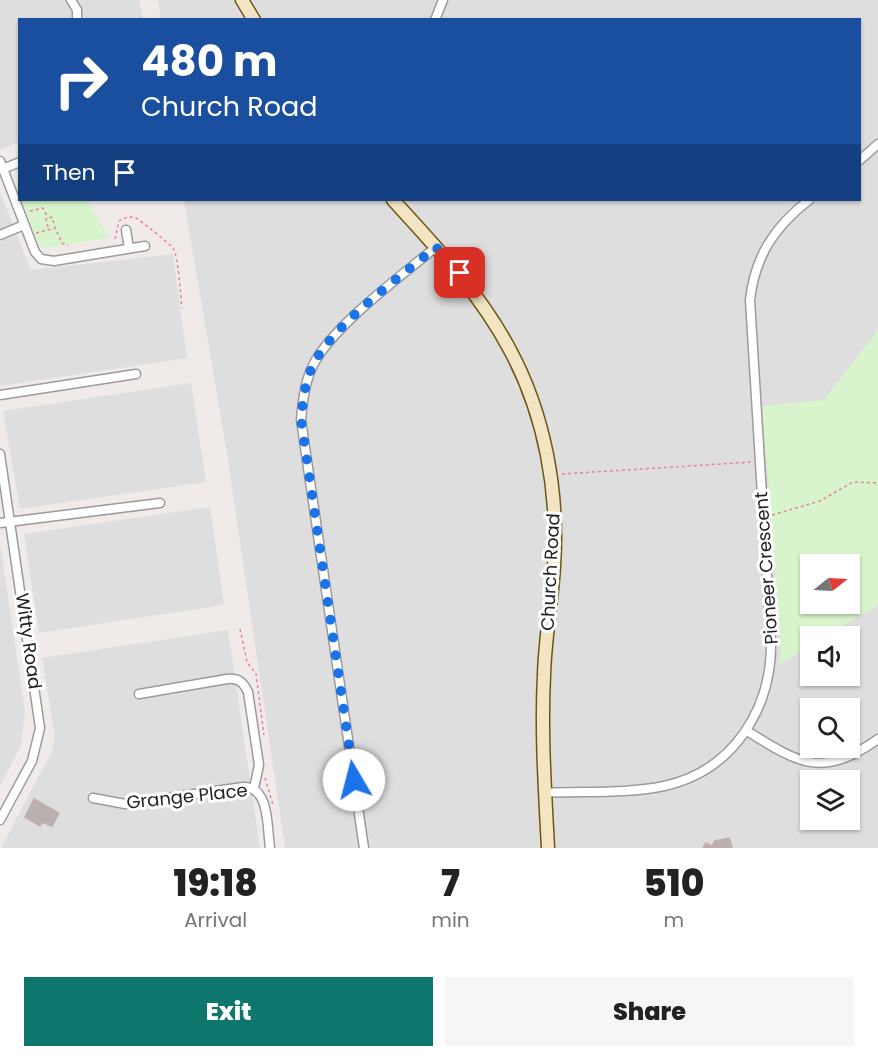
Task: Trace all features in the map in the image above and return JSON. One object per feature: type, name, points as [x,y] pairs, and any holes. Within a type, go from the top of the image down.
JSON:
[{"type":"main road","points":[[242,0],[253,18]]},
{"type":"main road","name":"Church Road","points":[[394,201],[482,301],[512,352],[533,404],[546,452],[554,504],[555,539],[543,701],[548,848]]},
{"type":"street","points":[[71,0],[77,10],[76,18]]},
{"type":"street","points":[[436,18],[443,0]]},
{"type":"street","points":[[861,159],[876,150]]},
{"type":"street","points":[[18,162],[2,165],[7,183],[38,256],[45,260],[145,246]]},
{"type":"street","points":[[794,201],[799,207]]},
{"type":"street","name":"Pioneer Crescent","points":[[545,793],[641,789],[675,783],[718,761],[747,731],[767,688],[771,656],[750,317],[752,283],[760,258],[772,236],[808,201]]},
{"type":"street","points":[[0,235],[24,225]]},
{"type":"street","points":[[126,230],[129,248]]},
{"type":"street","points":[[364,848],[301,420],[304,388],[317,358],[339,331],[436,247]]},
{"type":"street","points":[[0,395],[136,374]]},
{"type":"street","name":"Witty Road","points":[[0,454],[40,728],[32,761],[0,820]]},
{"type":"street","points":[[0,523],[160,503]]},
{"type":"street","points":[[138,694],[236,678],[248,692],[259,765],[254,788]]},
{"type":"street","points":[[747,731],[797,761],[826,763],[865,749],[878,739]]},
{"type":"street","name":"Grange Place","points":[[93,798],[125,804],[243,787],[254,788],[262,796],[270,848]]},
{"type":"path","points":[[23,213],[41,207],[48,218],[48,228]]},
{"type":"path","points":[[48,218],[52,217],[62,243],[68,246]]},
{"type":"path","points":[[114,238],[119,221],[127,217],[140,219],[148,230],[171,246],[175,254],[182,308]]},
{"type":"path","points":[[32,235],[48,228],[56,230]]},
{"type":"path","points":[[561,474],[760,462]]},
{"type":"path","points":[[763,518],[820,501],[853,482],[878,483]]},
{"type":"shaded area","points":[[0,0],[139,0],[143,18],[18,18],[18,142],[0,150]]},
{"type":"shaded area","points":[[158,0],[878,0],[878,848],[285,848],[227,454],[184,201],[861,201],[861,18],[161,18]]},
{"type":"shaded area","points":[[0,192],[31,270],[173,254],[187,358],[0,386]]},
{"type":"shaded area","points":[[191,383],[206,482],[20,509],[3,411]]},
{"type":"shaded area","points":[[210,507],[224,605],[39,633],[24,534]]},
{"type":"shaded area","points":[[0,543],[25,712],[21,745],[0,786]]},
{"type":"shaded area","points":[[228,630],[260,848],[1,848],[52,751],[55,737],[42,658]]},
{"type":"green space","points":[[21,201],[88,201],[109,238],[44,248],[39,244]]},
{"type":"green space","points":[[878,330],[878,605],[843,626],[800,626],[800,652],[779,664],[781,643],[762,406],[824,400]]},
{"type":"building","points":[[34,799],[59,813],[52,826],[42,822],[40,826],[25,817]]},
{"type":"building","points":[[729,838],[732,847],[703,848],[706,843],[712,846],[715,841]]},
{"type":"route","points":[[354,780],[301,420],[304,388],[317,358],[339,331],[436,247],[460,273]]}]
